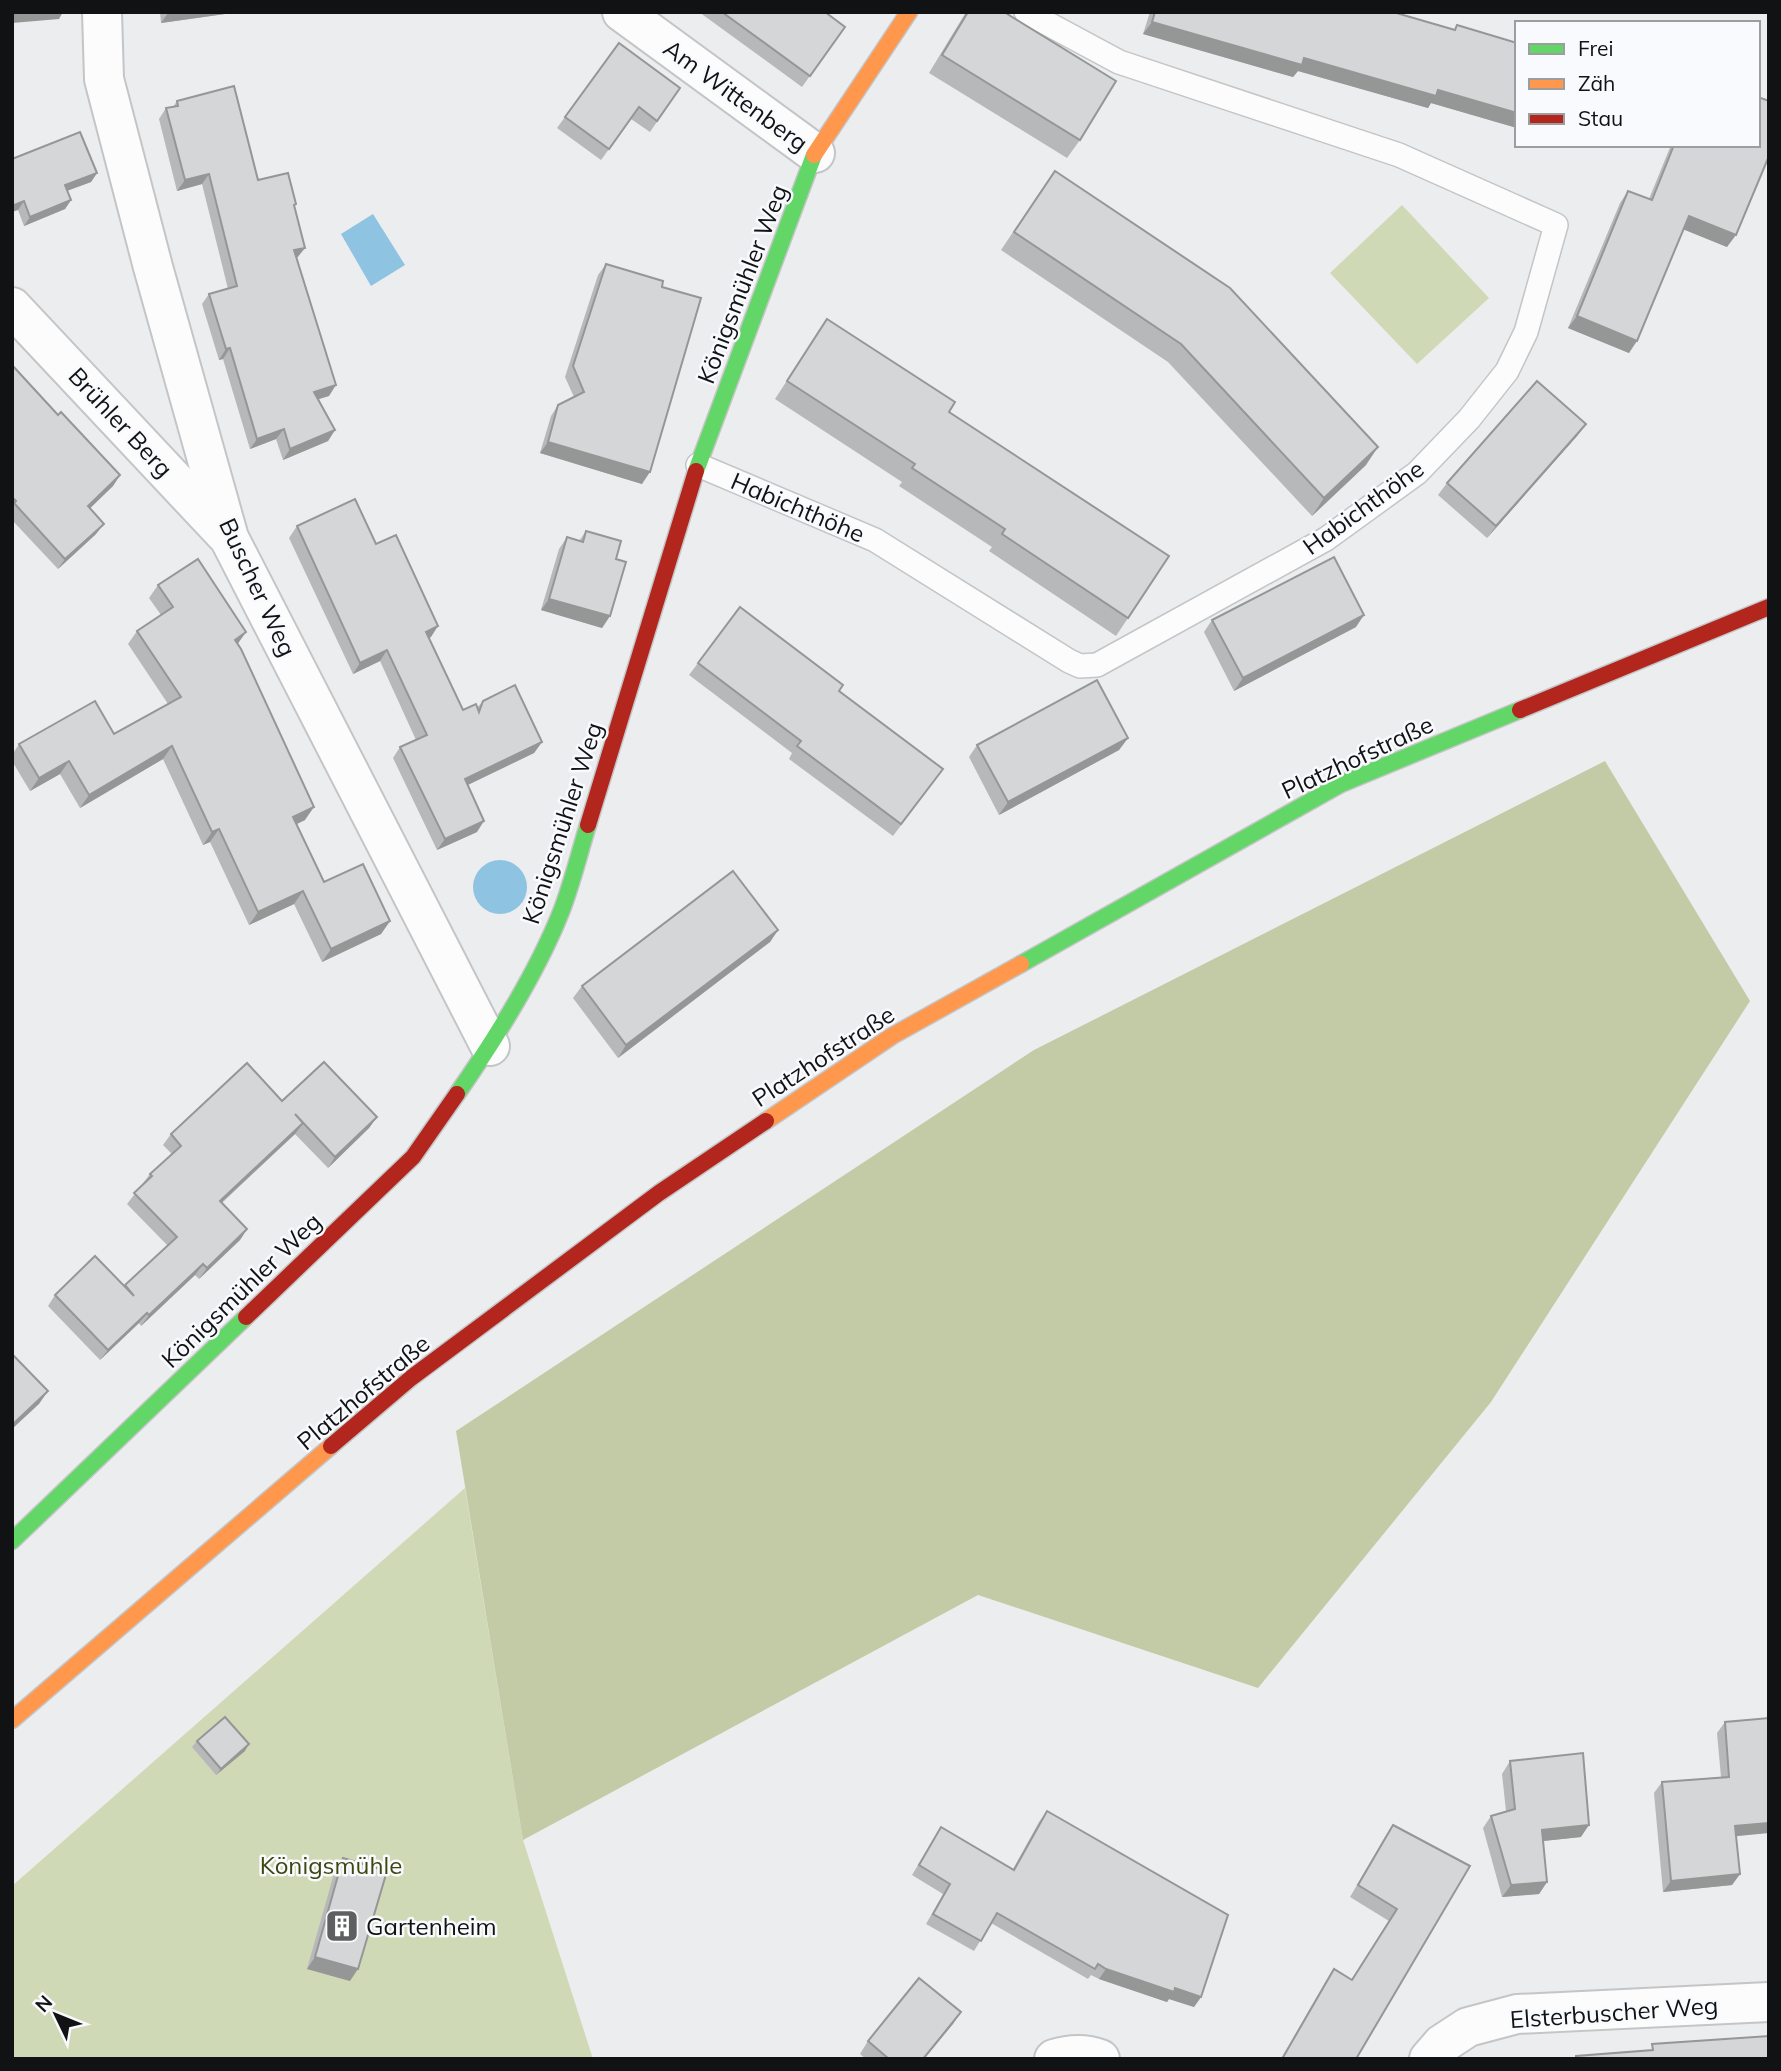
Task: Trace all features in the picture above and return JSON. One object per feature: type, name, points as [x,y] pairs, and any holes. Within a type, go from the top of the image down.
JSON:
[{"type":"main road","name":"Königsmühler Weg","points":[[12,1541],[413,1157],[490,1046],[527,982],[561,912],[698,465],[815,153],[909,12]]},
{"type":"main road","name":"Platzhofstraße","points":[[12,1720],[411,1378],[659,1193],[892,1036],[1341,784],[1769,607]]},
{"type":"street","name":"Buscher Weg","points":[[102,12],[104,79],[153,267],[229,538],[490,1046]]},
{"type":"street","name":"Am Wittenberg","points":[[622,12],[815,153]]},
{"type":"street","name":"Brühler Berg","points":[[12,307],[229,538]]},
{"type":"street","name":"Elsterbuscher Weg","points":[[1429,2059],[1442,2044],[1468,2027],[1517,2014],[1769,2002]]},
{"type":"street","points":[[1054,2059],[1065,2055],[1087,2054],[1100,2059]]},
{"type":"lane","name":"Habichthöhe","points":[[698,465],[875,540],[1069,661],[1080,666],[1097,665],[1326,539],[1417,473],[1469,419],[1507,371],[1526,332],[1556,225],[1399,155],[1119,62],[1026,12]]},
{"type":"green space","points":[[1402,205],[1489,298],[1417,364],[1330,273]]},
{"type":"green space","points":[[1605,761],[1750,1001],[1491,1402],[1258,1688],[978,1595],[523,1840],[456,1431],[1034,1050]]},
{"type":"green space","name":"Königsmühle","points":[[465,1488],[523,1840],[593,2059],[12,2059],[12,1886]]},
{"type":"water","points":[[373,214],[405,265],[371,286],[341,234]]},
{"type":"water","points":[[500,860],[519,868],[527,887],[519,906],[500,914],[481,906],[473,887],[481,868]]},
{"type":"building","points":[[722,12],[825,12],[845,27],[810,76]]},
{"type":"building","points":[[968,12],[1004,12],[1116,81],[1080,140],[942,55]]},
{"type":"building","points":[[1155,12],[1393,12],[1455,30],[1457,25],[1515,42],[1515,112],[1438,90],[1436,96],[1304,58],[1302,65],[1152,22]]},
{"type":"building","points":[[619,43],[680,88],[657,121],[639,107],[609,149],[565,117]]},
{"type":"building","points":[[234,86],[258,180],[288,173],[305,248],[294,250],[336,385],[314,392],[335,430],[290,449],[284,429],[257,439],[230,348],[226,349],[209,294],[237,286],[209,174],[185,180],[166,108],[178,106],[177,101]]},
{"type":"building","points":[[1760,98],[1769,101],[1769,156],[1736,235],[1689,216],[1637,341],[1577,316],[1628,191],[1652,200],[1673,147],[1760,147]]},
{"type":"building","points":[[80,132],[97,173],[65,185],[71,200],[30,217],[24,201],[12,206],[12,159]]},
{"type":"building","points":[[1055,171],[1230,288],[1378,447],[1324,498],[1181,344],[1014,232]]},
{"type":"building","points":[[606,264],[663,281],[662,287],[701,298],[650,472],[548,442],[558,405],[584,392],[573,366]]},
{"type":"building","points":[[827,319],[955,402],[949,412],[1169,556],[1128,618],[1002,534],[1005,529],[912,468],[915,464],[787,381]]},
{"type":"building","points":[[12,365],[58,415],[61,412],[120,475],[88,506],[104,524],[65,559],[14,503],[16,501],[12,497]]},
{"type":"building","points":[[1537,381],[1586,424],[1496,526],[1447,483]]},
{"type":"building","points":[[355,499],[376,544],[396,535],[438,626],[426,632],[463,710],[476,704],[479,712],[483,701],[515,685],[542,742],[465,779],[484,821],[445,839],[400,747],[427,735],[387,650],[360,663],[297,526]]},
{"type":"building","points":[[586,531],[621,541],[616,559],[626,562],[610,616],[549,599],[567,537],[583,542]]},
{"type":"building","points":[[1334,557],[1364,615],[1243,678],[1212,620]]},
{"type":"building","points":[[198,559],[246,632],[235,640],[314,807],[293,817],[324,882],[363,864],[390,921],[331,949],[303,891],[258,912],[219,829],[212,832],[172,746],[89,795],[69,761],[39,778],[19,744],[95,701],[114,734],[181,697],[137,631],[173,607],[158,585]]},
{"type":"building","points":[[740,607],[843,685],[839,691],[943,769],[901,824],[797,746],[801,741],[698,663]]},
{"type":"building","points":[[1097,680],[1128,738],[1008,802],[977,745]]},
{"type":"building","points":[[733,871],[778,930],[626,1045],[582,986]]},
{"type":"building","points":[[324,1062],[377,1117],[335,1157],[295,1114],[303,1123],[220,1201],[247,1229],[207,1268],[203,1264],[108,1350],[55,1295],[95,1256],[134,1296],[125,1285],[177,1237],[134,1193],[152,1176],[150,1174],[181,1146],[171,1134],[247,1063],[282,1101]]},
{"type":"building","points":[[12,1354],[48,1391],[12,1425]]},
{"type":"building","points":[[225,1717],[249,1744],[221,1769],[197,1741]]},
{"type":"building","points":[[1769,1718],[1769,1823],[1735,1826],[1740,1874],[1671,1881],[1662,1782],[1729,1777],[1725,1722]]},
{"type":"building","points":[[1583,1753],[1589,1825],[1542,1830],[1547,1882],[1511,1885],[1491,1816],[1515,1809],[1510,1761]]},
{"type":"building","points":[[1047,1811],[1228,1915],[1201,1997],[1175,1988],[1174,1992],[1098,1964],[1095,1969],[997,1913],[981,1941],[933,1914],[950,1884],[919,1865],[941,1827],[1014,1870]]},
{"type":"building","points":[[1393,1825],[1470,1866],[1356,2059],[1282,2059],[1334,1969],[1352,1980],[1397,1909],[1358,1885]]},
{"type":"building","name":"Gartenheim","points":[[343,1858],[387,1871],[358,1969],[315,1957]]},
{"type":"building","points":[[919,1978],[961,2012],[923,2059],[889,2059],[868,2041]]},
{"type":"building","points":[[1769,2036],[1769,2059],[1576,2059],[1576,2056],[1653,2050],[1652,2044]]},
{"type":"traffic: fast","points":[[696,471],[814,155]]},
{"type":"traffic: fast","points":[[1021,964],[1341,784],[1520,710]]},
{"type":"traffic: fast","points":[[457,1094],[540,959],[565,901],[588,825]]},
{"type":"traffic: fast","points":[[12,1541],[246,1317]]},
{"type":"traffic: slow","points":[[814,155],[909,12]]},
{"type":"traffic: slow","points":[[766,1121],[892,1036],[1021,964]]},
{"type":"traffic: slow","points":[[12,1720],[331,1446]]},
{"type":"traffic: jam","points":[[588,825],[696,471]]},
{"type":"traffic: jam","points":[[1520,710],[1769,607]]},
{"type":"traffic: jam","points":[[246,1317],[413,1157],[457,1094]]},
{"type":"traffic: jam","points":[[331,1446],[411,1378],[659,1193],[766,1121]]},
{"type":"place","name":"Gartenheim","points":[[342,1926]]}]
